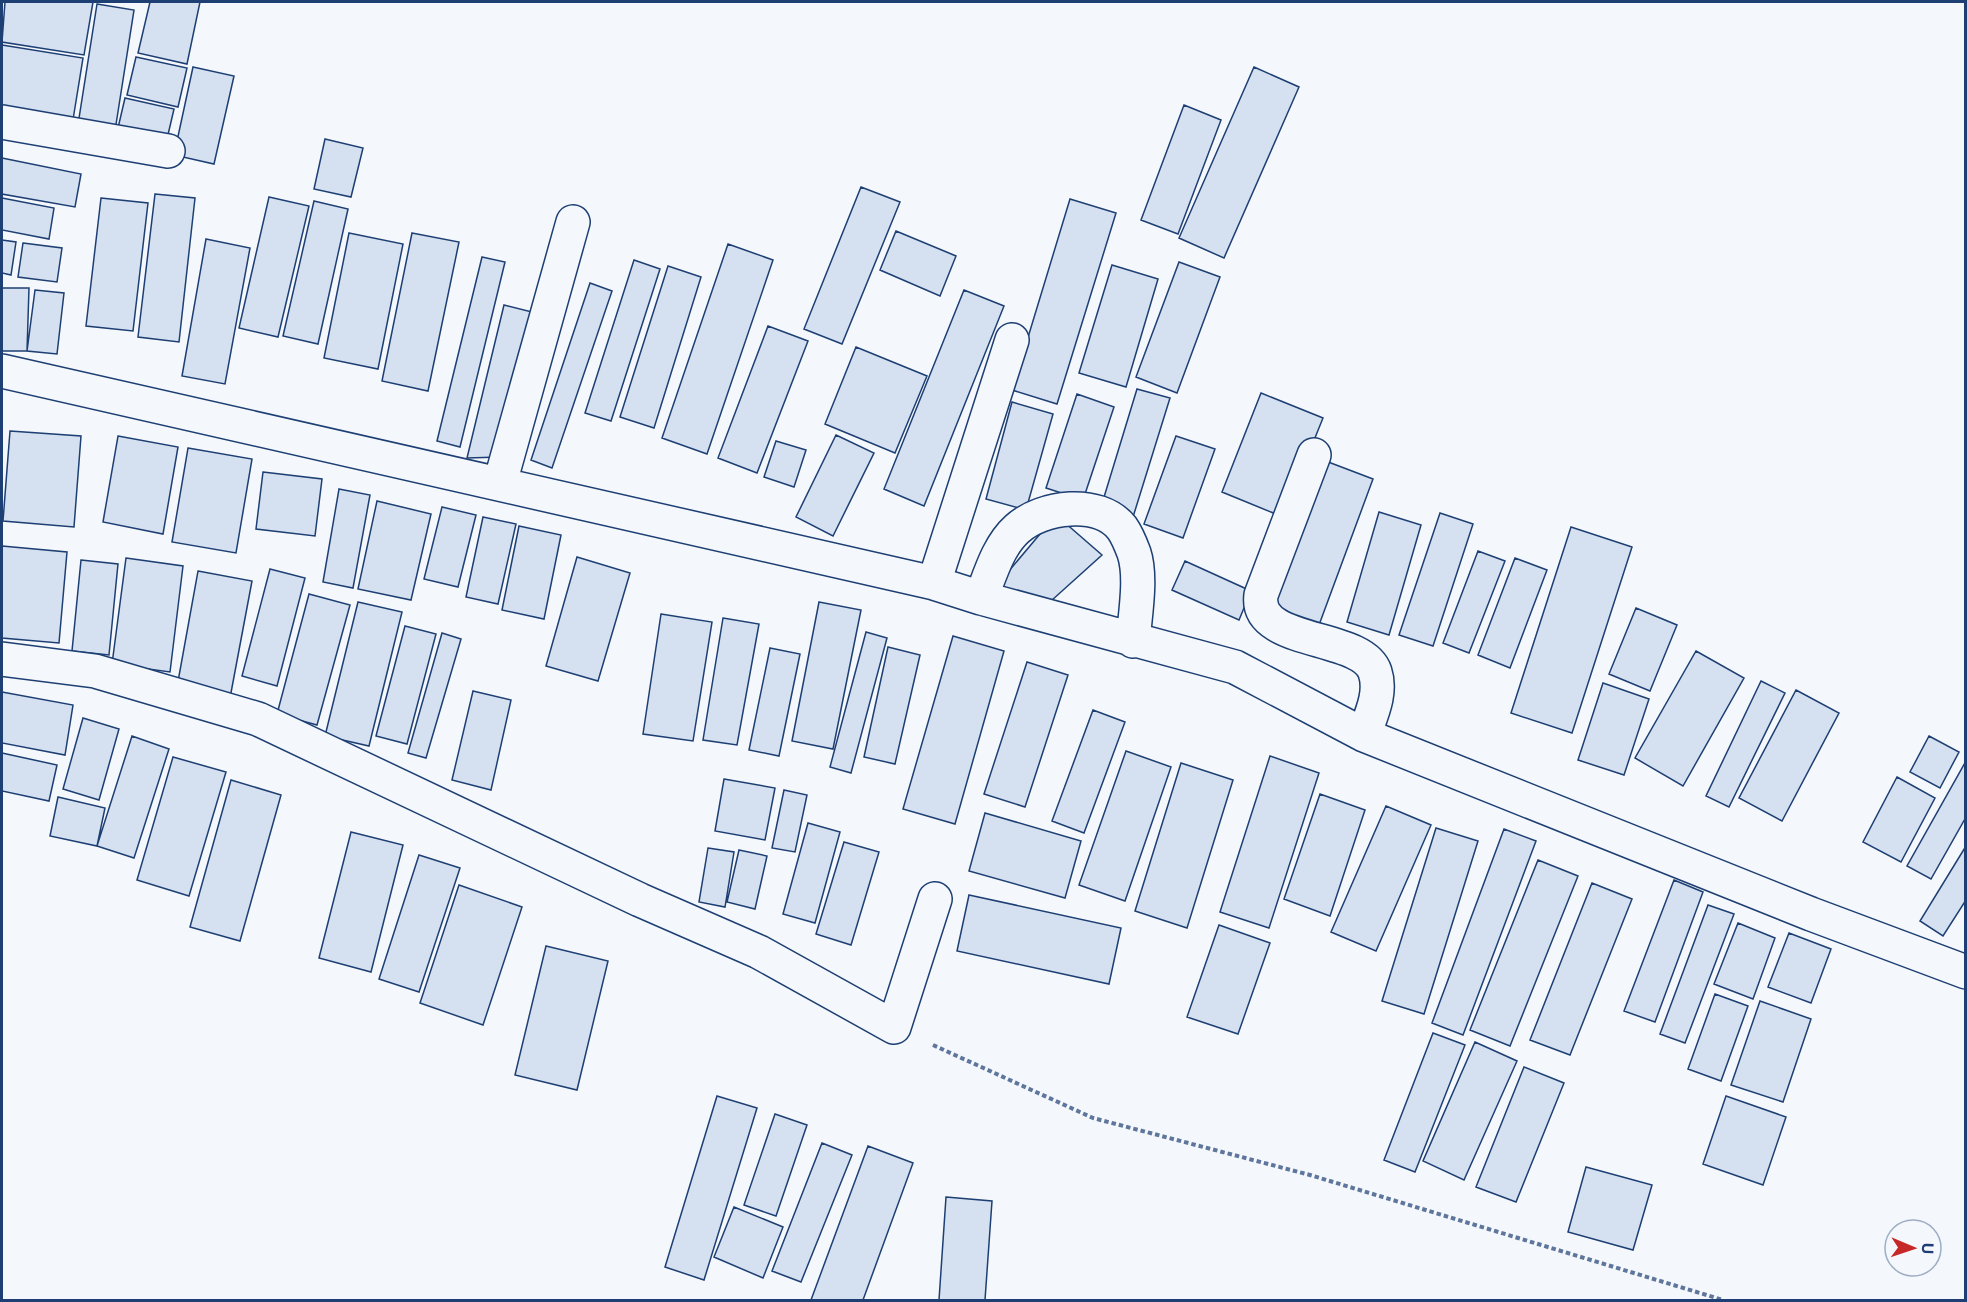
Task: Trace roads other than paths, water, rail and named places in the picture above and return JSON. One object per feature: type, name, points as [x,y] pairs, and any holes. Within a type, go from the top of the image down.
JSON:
[{"type":"street","points":[[2,122],[168,151]]},
{"type":"street","points":[[500,483],[573,222]]},
{"type":"street","points":[[934,583],[1012,340]]},
{"type":"street","points":[[2,371],[934,583],[981,598],[1235,667],[1364,735],[1811,914],[1965,972]]},
{"type":"street","points":[[1314,455],[1260,603],[1265,616],[1283,628],[1357,654],[1369,663],[1375,671],[1377,692],[1364,735]]},
{"type":"street","points":[[981,598],[1003,546],[1016,530],[1034,516],[1067,509],[1104,514],[1122,527],[1135,556],[1137,587],[1133,640]]},
{"type":"street","points":[[2,659],[95,671],[258,719],[640,900],[759,952],[894,1027],[935,899]]}]
